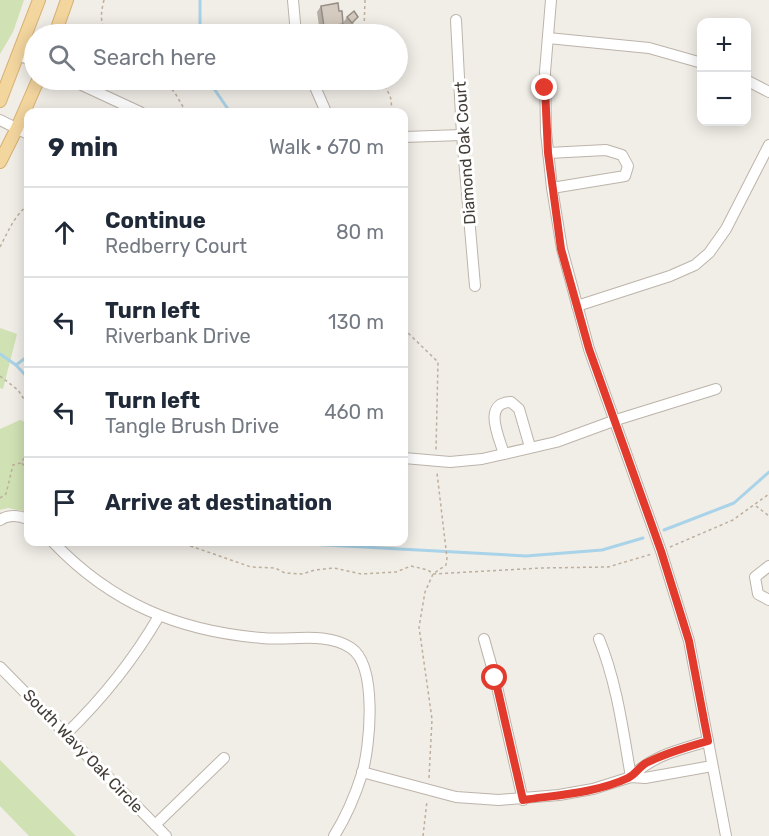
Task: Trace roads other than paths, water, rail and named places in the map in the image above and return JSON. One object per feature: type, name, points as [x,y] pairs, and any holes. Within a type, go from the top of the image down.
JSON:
[{"type":"main road","points":[[30,24],[39,0]]},
{"type":"main road","points":[[59,24],[67,0]]},
{"type":"main road","points":[[0,101],[24,41]]},
{"type":"main road","points":[[30,108],[35,90]]},
{"type":"main road","points":[[0,162],[23,131]]},
{"type":"street","points":[[292,0],[295,24]]},
{"type":"street","points":[[551,0],[545,105],[548,153],[561,249],[589,349],[661,551],[689,641],[726,836]]},
{"type":"street","name":"Diamond Oak Court","points":[[456,20],[462,135],[475,286]]},
{"type":"street","points":[[548,38],[649,48],[697,62]]},
{"type":"street","points":[[19,55],[24,57]]},
{"type":"street","points":[[751,82],[769,92]]},
{"type":"street","points":[[93,90],[131,108]]},
{"type":"street","points":[[316,90],[324,108]]},
{"type":"street","points":[[0,120],[23,131]]},
{"type":"street","points":[[408,137],[462,135]]},
{"type":"street","points":[[577,306],[670,276],[695,265],[709,253],[726,229],[769,146]]},
{"type":"street","points":[[548,153],[606,150],[622,155],[628,166],[625,176],[552,188]]},
{"type":"street","points":[[408,458],[435,461],[482,459],[556,442],[615,420],[716,389]]},
{"type":"street","points":[[504,454],[493,414],[497,405],[503,402],[511,402],[519,409],[530,447]]},
{"type":"street","points":[[0,520],[8,516],[24,517]]},
{"type":"street","points":[[57,546],[91,578],[159,616],[185,625],[224,633],[263,639],[324,639],[338,642],[352,649],[360,658],[369,693],[367,745],[362,772],[348,811],[334,836]]},
{"type":"street","points":[[769,566],[755,577],[758,594],[769,600]]},
{"type":"street","points":[[66,734],[91,710],[124,671],[159,616]]},
{"type":"street","points":[[484,639],[523,800]]},
{"type":"street","points":[[599,639],[608,662],[631,777]]},
{"type":"street","name":"South Wavy Oak Circle","points":[[0,667],[166,836]]},
{"type":"street","points":[[631,777],[643,764],[670,752],[708,741]]},
{"type":"street","points":[[155,825],[224,758]]},
{"type":"street","points":[[362,772],[428,790],[477,799],[523,800],[593,789],[631,777],[645,778],[712,766]]},
{"type":"waterway","points":[[200,0],[200,24]]},
{"type":"waterway","points":[[215,90],[227,108]]},
{"type":"waterway","points":[[0,354],[24,374]]},
{"type":"waterway","points":[[16,365],[24,359]]},
{"type":"waterway","points":[[664,530],[734,503],[769,472]]},
{"type":"waterway","points":[[344,546],[526,556],[602,550],[643,538]]}]
